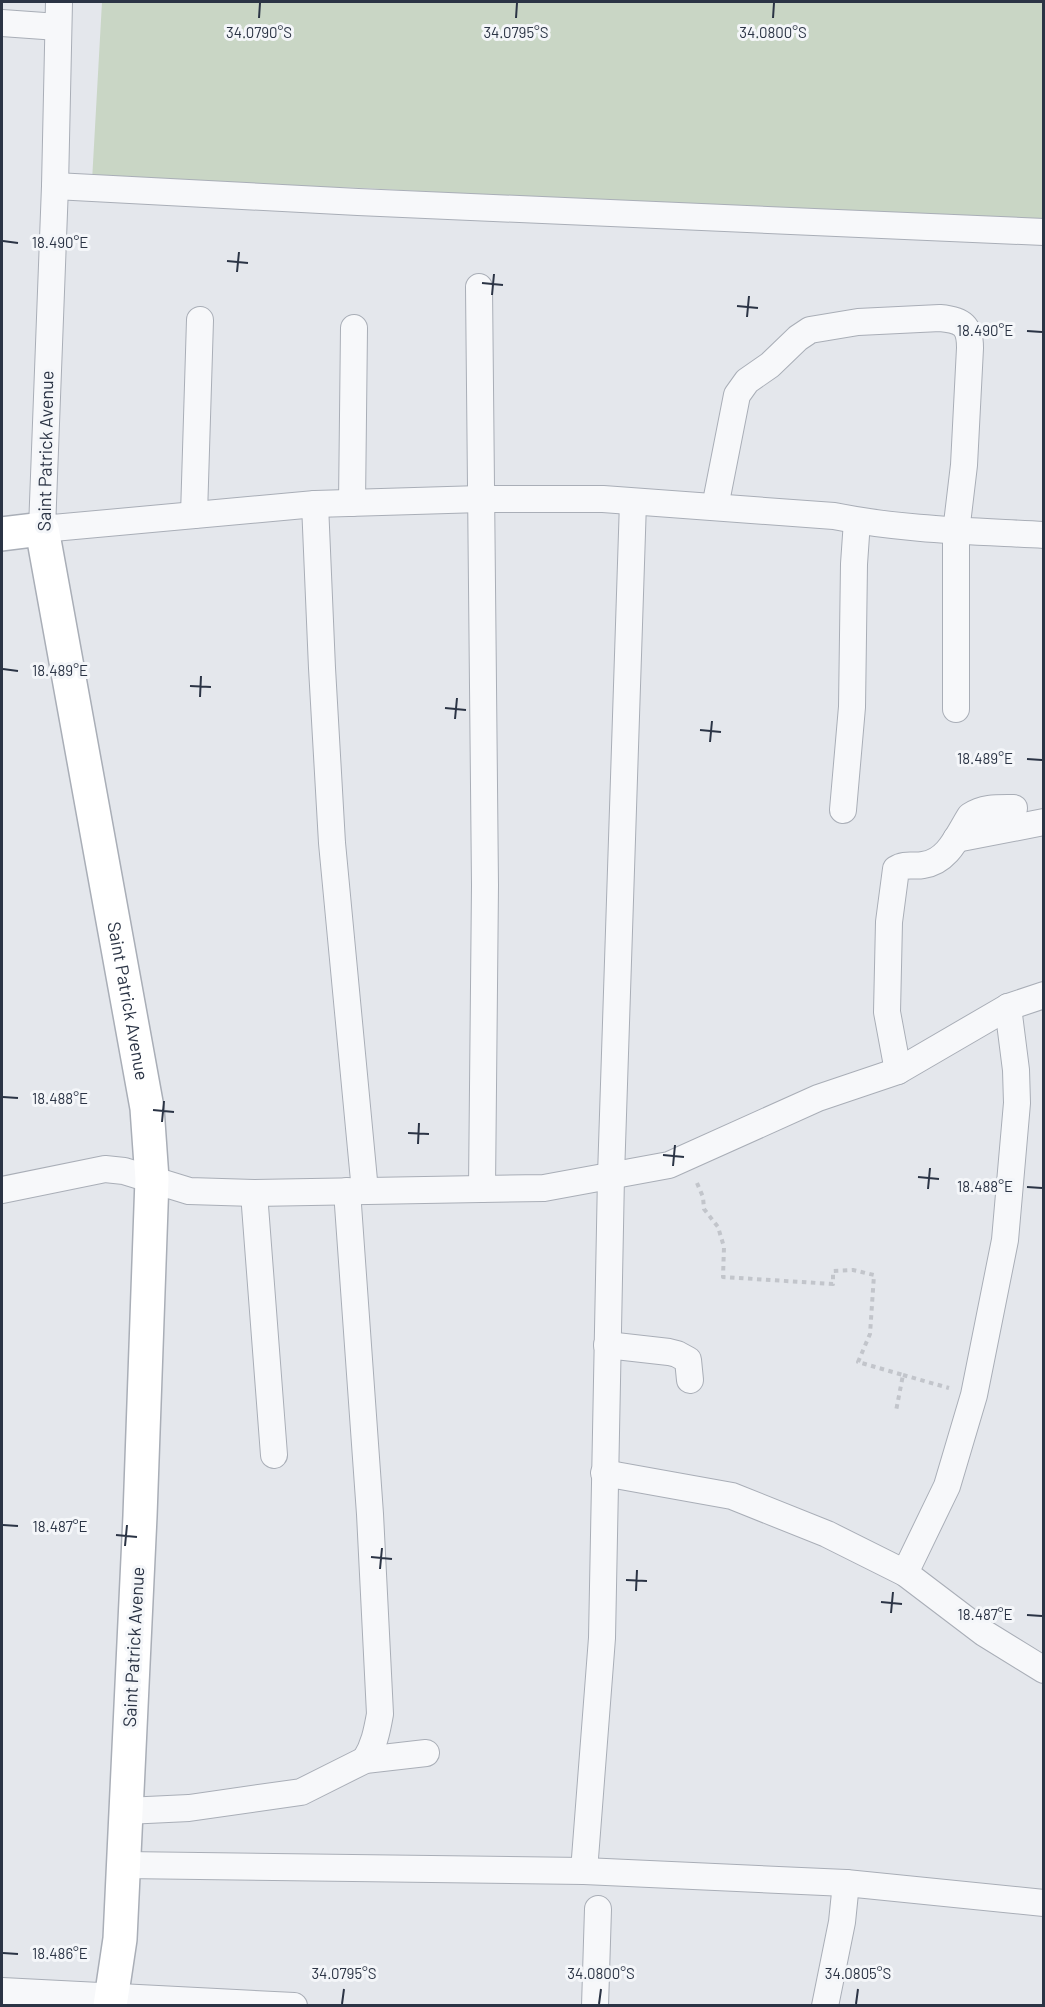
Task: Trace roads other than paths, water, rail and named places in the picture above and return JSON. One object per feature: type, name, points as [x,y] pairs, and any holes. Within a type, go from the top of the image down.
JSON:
[{"type":"street","name":"Saint Patrick Avenue","points":[[59,2],[55,186],[42,529],[147,1108],[152,1179],[124,1865],[120,1939],[111,2001]]},
{"type":"street","points":[[2,23],[58,27]]},
{"type":"street","points":[[55,186],[1044,232]]},
{"type":"street","points":[[479,286],[485,885],[482,1189]]},
{"type":"street","points":[[715,507],[737,395],[747,381],[770,364],[798,338],[817,328],[858,322],[950,319],[965,326],[970,335],[964,465],[957,532],[956,709]]},
{"type":"street","points":[[194,515],[200,320]]},
{"type":"street","points":[[352,503],[354,328]]},
{"type":"street","points":[[2,534],[315,504],[481,499],[603,499],[834,516],[857,521],[957,532],[1044,535]]},
{"type":"street","points":[[584,1871],[602,1638],[611,1176],[633,502]]},
{"type":"street","points":[[315,504],[333,854],[356,1191],[380,1714],[377,1735],[365,1760]]},
{"type":"street","points":[[843,810],[852,707],[854,564],[857,521]]},
{"type":"street","points":[[898,1071],[887,1012],[894,875],[899,867],[930,864],[942,859],[970,816],[976,812],[984,809],[1014,808]]},
{"type":"street","points":[[956,839],[1044,822]]},
{"type":"street","points":[[2,1190],[105,1169],[124,1171],[189,1191],[254,1193],[544,1188],[611,1176],[669,1165],[819,1098],[898,1071],[1008,1007],[1044,995]]},
{"type":"street","points":[[905,1573],[947,1486],[974,1395],[1005,1240],[1017,1103],[1016,1070],[1008,1007]]},
{"type":"street","points":[[254,1193],[274,1455]]},
{"type":"street","points":[[607,1345],[677,1354],[688,1360],[690,1380]]},
{"type":"street","points":[[604,1473],[732,1496],[827,1534],[905,1573],[984,1634],[1044,1670]]},
{"type":"street","points":[[126,1811],[189,1808],[301,1792],[365,1760],[426,1753]]},
{"type":"street","points":[[124,1865],[584,1871],[846,1883],[1044,1903]]},
{"type":"street","points":[[825,2006],[842,1922],[846,1883]]},
{"type":"street","points":[[595,2006],[598,1909]]},
{"type":"street","points":[[2,1991],[111,2001],[291,2005]]}]
